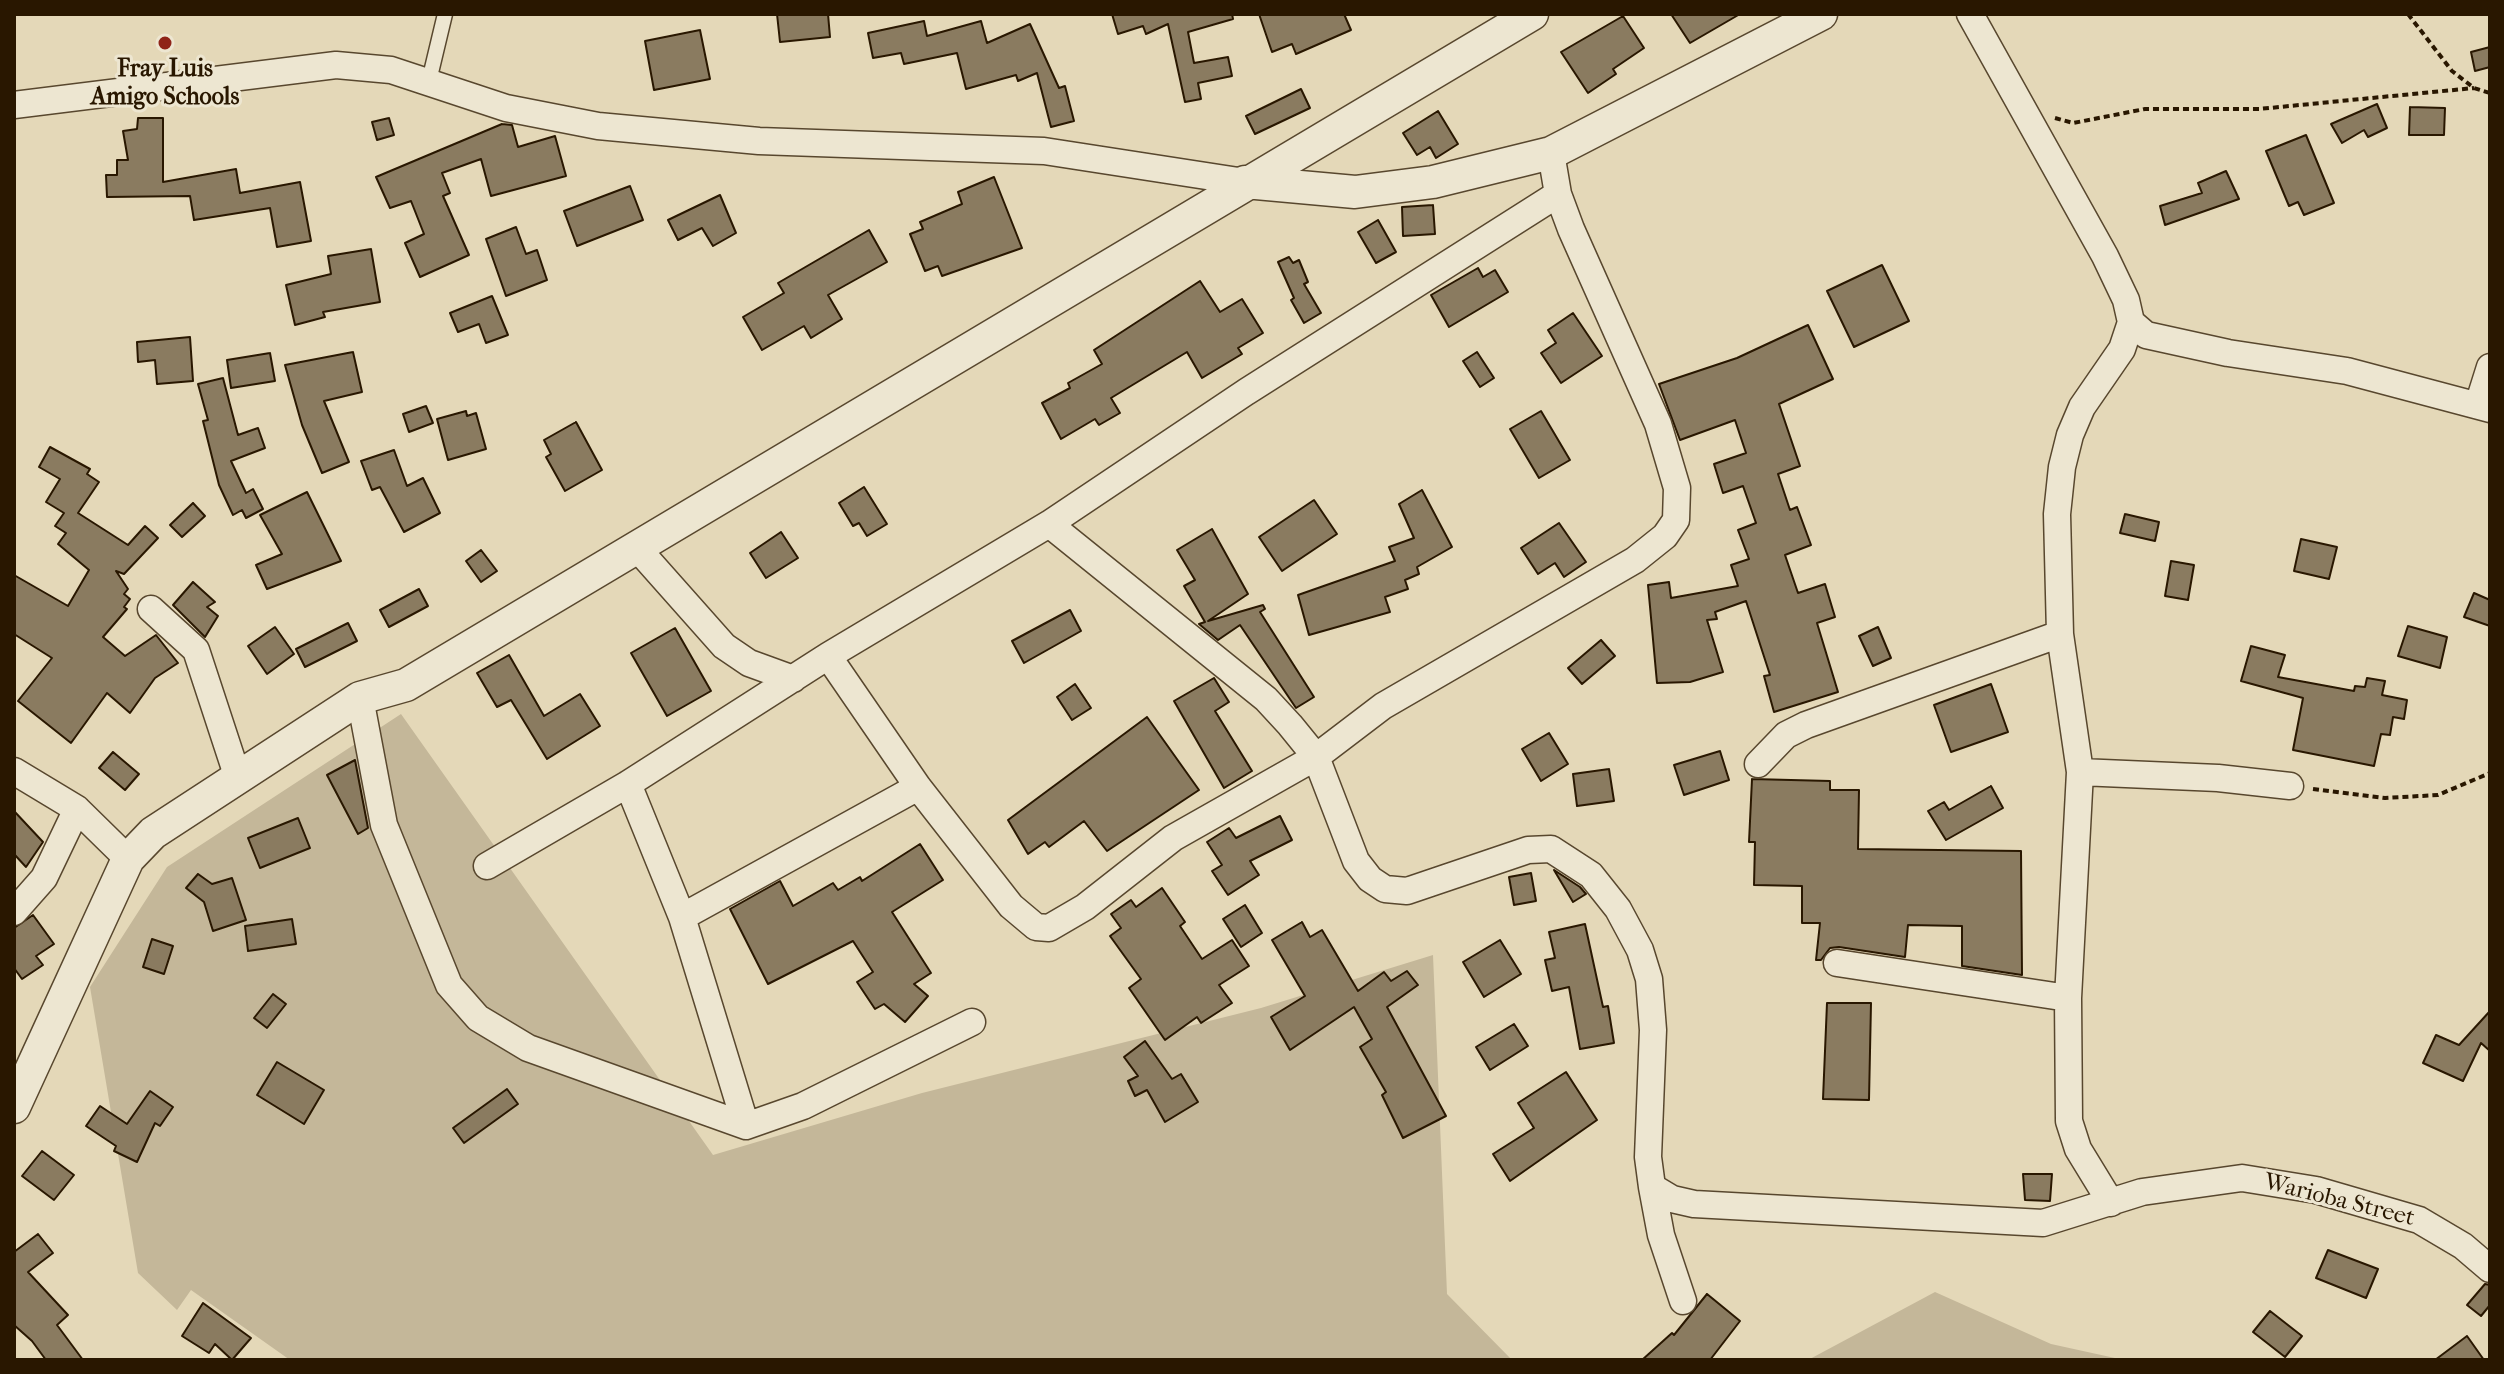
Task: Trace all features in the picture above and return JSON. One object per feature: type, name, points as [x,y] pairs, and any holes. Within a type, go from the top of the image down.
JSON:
[{"type":"street","points":[[14,1107],[128,859],[153,833],[237,775],[360,698],[406,685],[1245,182],[1532,14]]},
{"type":"street","points":[[14,105],[336,65],[391,70],[506,108],[598,126],[759,141],[1044,151],[1245,182],[1355,192],[1433,182],[1551,153],[1821,14]]},
{"type":"street","points":[[1970,14],[2105,256],[2126,300],[2131,322],[2122,349],[2082,407],[2062,467],[2057,514],[2060,634],[2080,772],[2068,998],[2069,1121],[2078,1149],[2111,1203]]},
{"type":"street","points":[[828,656],[918,787],[1011,906],[1036,927],[1049,928],[1085,907],[1173,838],[1316,757],[1383,706],[1635,560],[1665,536],[1676,520],[1677,488],[1658,424],[1602,302],[1558,194],[1551,153]]},
{"type":"street","points":[[487,866],[628,784],[828,656],[1049,524],[1246,392],[1558,194]]},
{"type":"street","points":[[2131,322],[2146,335],[2228,353],[2347,371],[2484,407],[2490,367]]},
{"type":"street","points":[[406,685],[411,669],[744,469],[758,461],[781,461]]},
{"type":"street","points":[[1049,524],[1266,699],[1316,757],[1356,861],[1370,879],[1385,889],[1407,891],[1528,850],[1551,849],[1591,875],[1618,909],[1640,950],[1649,979],[1653,1030],[1648,1157],[1661,1235],[1683,1301]]},
{"type":"street","points":[[637,548],[724,646],[749,663],[793,679]]},
{"type":"street","points":[[151,609],[196,650],[237,775]]},
{"type":"street","points":[[1758,764],[1786,735],[1806,725],[2060,634]]},
{"type":"street","points":[[360,698],[384,825],[449,985],[478,1018],[528,1048],[746,1126],[803,1106],[972,1022]]},
{"type":"street","points":[[14,771],[77,809],[128,859]]},
{"type":"street","points":[[2080,772],[2218,778],[2290,786]]},
{"type":"street","points":[[628,784],[682,917],[746,1126]]},
{"type":"street","points":[[682,917],[918,787]]},
{"type":"street","points":[[14,912],[44,878],[77,809]]},
{"type":"street","points":[[1837,963],[2068,998]]},
{"type":"street","name":"Warioba Street","points":[[1652,1187],[1672,1199],[1694,1204],[2043,1223],[2142,1192],[2197,1182],[2242,1178],[2283,1182],[2419,1220],[2463,1246],[2490,1269]]},
{"type":"lane","points":[[429,81],[445,14]]},
{"type":"path","points":[[2408,14],[2452,71],[2474,88],[2490,93]]},
{"type":"path","points":[[2020,102],[2061,121],[2073,123],[2145,109],[2259,109],[2474,88]]},
{"type":"path","points":[[2290,786],[2385,798],[2438,795],[2490,773]]},
{"type":"shaded area","points":[[401,714],[713,1155],[922,1093],[1261,1008],[1433,955],[1447,1294],[1512,1360],[290,1360],[191,1290],[177,1310],[138,1273],[90,987],[167,867]]},
{"type":"shaded area","points":[[1935,1292],[2051,1344],[2124,1360],[1808,1360]]},
{"type":"building","points":[[777,14],[828,14],[830,37],[780,42]]},
{"type":"building","points":[[1112,14],[1232,14],[1233,19],[1188,32],[1194,63],[1228,57],[1232,76],[1198,83],[1201,99],[1185,102],[1168,24],[1146,34],[1143,26],[1118,34]]},
{"type":"building","points":[[1259,14],[1344,14],[1351,30],[1296,54],[1292,44],[1272,52]]},
{"type":"building","points":[[1671,14],[1740,14],[1690,43]]},
{"type":"building","points":[[1623,16],[1644,48],[1613,69],[1616,74],[1588,93],[1561,52]]},
{"type":"building","points":[[924,21],[927,36],[981,21],[987,43],[1030,24],[1059,88],[1065,86],[1074,121],[1051,127],[1037,73],[1018,81],[1016,75],[966,89],[957,53],[904,64],[901,53],[873,58],[868,33]]},
{"type":"building","points":[[700,30],[710,79],[654,90],[645,41]]},
{"type":"building","points":[[2490,47],[2490,67],[2475,71],[2471,52]]},
{"type":"building","points":[[1301,89],[1310,108],[1255,134],[1246,116]]},
{"type":"building","points":[[2377,104],[2387,128],[2368,137],[2364,130],[2342,143],[2331,124]]},
{"type":"building","points":[[2410,107],[2445,108],[2444,135],[2409,135]]},
{"type":"building","points":[[1438,111],[1458,144],[1436,158],[1430,147],[1417,155],[1403,133]]},
{"type":"building","points":[[138,118],[163,118],[163,182],[236,169],[240,193],[300,182],[311,241],[277,247],[270,208],[194,220],[190,196],[107,197],[106,175],[117,175],[117,160],[128,160],[123,131],[137,129]]},
{"type":"building","points":[[389,118],[394,135],[377,140],[372,122]]},
{"type":"building","points":[[502,124],[512,125],[518,147],[555,136],[566,176],[491,196],[481,159],[442,173],[450,193],[443,196],[469,255],[420,277],[405,243],[424,234],[411,201],[390,208],[376,177]]},
{"type":"building","points":[[2306,135],[2334,203],[2304,215],[2298,202],[2289,206],[2266,151]]},
{"type":"building","points":[[2226,171],[2239,199],[2165,225],[2160,206],[2202,193],[2198,183]]},
{"type":"building","points":[[994,177],[1022,248],[942,276],[938,266],[925,271],[910,234],[923,229],[920,222],[962,204],[958,192]]},
{"type":"building","points":[[630,186],[643,220],[577,246],[564,211]]},
{"type":"building","points":[[720,195],[736,233],[713,246],[702,228],[678,240],[668,220]]},
{"type":"building","points":[[1433,205],[1435,234],[1403,236],[1402,207]]},
{"type":"building","points":[[1378,220],[1396,252],[1376,263],[1358,232]]},
{"type":"building","points":[[516,227],[526,254],[537,250],[547,280],[506,296],[486,239]]},
{"type":"building","points":[[869,230],[887,262],[828,295],[842,319],[811,338],[804,326],[762,350],[743,317],[784,293],[778,283]]},
{"type":"building","points":[[371,249],[380,302],[323,312],[325,317],[295,325],[286,285],[331,274],[328,256]]},
{"type":"building","points":[[1289,257],[1293,263],[1299,260],[1308,282],[1304,284],[1321,313],[1304,323],[1291,300],[1294,298],[1278,262]]},
{"type":"building","points":[[1882,265],[1909,321],[1854,347],[1827,291]]},
{"type":"building","points":[[1478,268],[1483,277],[1495,270],[1508,292],[1449,327],[1431,295]]},
{"type":"building","points":[[1200,281],[1220,312],[1242,299],[1263,333],[1238,348],[1242,354],[1202,378],[1187,352],[1111,398],[1120,413],[1099,425],[1095,419],[1061,439],[1042,403],[1070,388],[1068,383],[1102,364],[1094,350]]},
{"type":"building","points":[[492,296],[508,335],[486,343],[479,324],[458,332],[450,313]]},
{"type":"building","points":[[1573,313],[1602,356],[1561,383],[1541,353],[1556,343],[1548,330]]},
{"type":"building","points":[[1808,325],[1833,379],[1779,404],[1800,466],[1778,474],[1790,510],[1797,507],[1811,545],[1785,555],[1798,593],[1825,584],[1835,617],[1817,623],[1838,692],[1774,712],[1764,676],[1770,675],[1746,601],[1715,612],[1717,619],[1707,620],[1723,672],[1690,682],[1657,683],[1648,585],[1669,582],[1671,598],[1738,586],[1731,565],[1749,559],[1738,530],[1756,523],[1743,486],[1723,493],[1714,464],[1746,453],[1735,420],[1680,440],[1659,384],[1737,358]]},
{"type":"building","points":[[190,337],[193,381],[157,384],[155,360],[138,362],[137,342]]},
{"type":"building","points":[[353,352],[362,392],[324,401],[349,462],[322,473],[302,425],[285,365]]},
{"type":"building","points":[[1477,352],[1494,378],[1480,387],[1463,361]]},
{"type":"building","points":[[270,353],[275,381],[231,388],[227,360]]},
{"type":"building","points":[[223,378],[238,435],[258,428],[265,448],[231,461],[246,493],[253,489],[263,509],[246,518],[242,510],[233,515],[219,485],[203,421],[208,420],[198,384]]},
{"type":"building","points":[[426,406],[433,423],[409,432],[403,414]]},
{"type":"building","points":[[466,411],[467,416],[476,413],[486,449],[448,460],[437,419]]},
{"type":"building","points":[[1541,411],[1570,460],[1539,478],[1510,429]]},
{"type":"building","points":[[576,422],[602,470],[565,491],[546,457],[551,454],[544,440]]},
{"type":"building","points":[[50,447],[90,469],[87,474],[99,482],[78,513],[128,545],[145,526],[158,538],[124,574],[116,571],[128,589],[124,594],[130,599],[124,607],[127,609],[103,637],[125,656],[156,635],[178,663],[155,678],[130,713],[107,693],[71,743],[18,701],[52,658],[14,634],[14,575],[68,606],[89,570],[58,544],[66,533],[55,526],[64,513],[46,502],[60,479],[39,467]]},
{"type":"building","points":[[394,450],[407,486],[423,478],[440,513],[404,532],[380,487],[372,490],[361,461]]},
{"type":"building","points":[[864,487],[887,524],[867,536],[859,523],[853,526],[839,503]]},
{"type":"building","points":[[1422,490],[1452,547],[1417,567],[1419,574],[1405,580],[1408,589],[1385,597],[1390,612],[1309,635],[1298,595],[1395,561],[1389,547],[1414,538],[1399,504]]},
{"type":"building","points":[[307,492],[341,561],[267,589],[256,565],[282,554],[260,515]]},
{"type":"building","points":[[1314,500],[1337,534],[1282,571],[1259,537]]},
{"type":"building","points":[[193,503],[205,516],[182,537],[170,525]]},
{"type":"building","points":[[2125,514],[2159,522],[2155,541],[2120,533]]},
{"type":"building","points":[[1559,523],[1586,562],[1564,577],[1555,563],[1538,574],[1521,548]]},
{"type":"building","points":[[1212,529],[1248,594],[1208,621],[1263,605],[1265,609],[1260,612],[1314,697],[1296,708],[1240,625],[1218,640],[1199,624],[1205,622],[1184,586],[1195,580],[1177,550]]},
{"type":"building","points":[[781,532],[798,558],[766,578],[750,553]]},
{"type":"building","points":[[2301,539],[2337,547],[2329,579],[2294,571]]},
{"type":"building","points":[[481,550],[497,571],[481,582],[466,561]]},
{"type":"building","points":[[2171,561],[2194,565],[2188,600],[2165,596]]},
{"type":"building","points":[[193,582],[215,602],[207,607],[218,616],[205,637],[173,605]]},
{"type":"building","points":[[419,589],[428,606],[389,627],[380,610]]},
{"type":"building","points":[[2474,593],[2490,600],[2490,626],[2464,617]]},
{"type":"building","points":[[1070,610],[1081,631],[1024,663],[1012,641]]},
{"type":"building","points":[[348,623],[357,641],[305,667],[296,649]]},
{"type":"building","points":[[2408,626],[2447,637],[2440,668],[2398,656]]},
{"type":"building","points":[[275,627],[294,654],[267,674],[248,646]]},
{"type":"building","points":[[1878,627],[1891,658],[1873,666],[1859,636]]},
{"type":"building","points":[[675,628],[711,691],[667,716],[631,653]]},
{"type":"building","points":[[1601,640],[1615,656],[1582,684],[1568,668]]},
{"type":"building","points":[[2251,646],[2285,655],[2278,677],[2354,691],[2355,686],[2365,687],[2367,678],[2385,681],[2382,695],[2407,700],[2404,719],[2393,717],[2390,735],[2381,734],[2374,766],[2293,750],[2303,698],[2241,681]]},
{"type":"building","points":[[509,655],[544,716],[580,694],[600,726],[547,759],[511,700],[497,707],[477,673]]},
{"type":"building","points":[[1214,678],[1229,702],[1215,711],[1252,771],[1224,788],[1174,701]]},
{"type":"building","points":[[1075,684],[1091,708],[1072,720],[1057,697]]},
{"type":"building","points":[[1991,684],[2008,732],[1951,752],[1934,705]]},
{"type":"building","points":[[1147,717],[1199,790],[1107,851],[1084,821],[1049,847],[1045,842],[1028,854],[1008,820]]},
{"type":"building","points":[[1549,733],[1568,764],[1541,781],[1522,749]]},
{"type":"building","points":[[1720,751],[1729,780],[1684,795],[1674,765]]},
{"type":"building","points":[[113,752],[139,774],[125,790],[99,768]]},
{"type":"building","points":[[355,760],[368,828],[358,834],[327,775]]},
{"type":"building","points":[[1609,769],[1614,801],[1577,806],[1573,774]]},
{"type":"building","points":[[1752,779],[1830,781],[1830,790],[1859,790],[1858,849],[2021,851],[2022,975],[1962,966],[1962,926],[1908,925],[1905,957],[1839,947],[1830,948],[1821,960],[1816,960],[1820,923],[1802,923],[1802,886],[1754,885],[1755,842],[1749,842]]},
{"type":"building","points":[[1991,786],[2003,808],[1946,840],[1928,811],[1944,802],[1949,810]]},
{"type":"building","points":[[14,811],[43,842],[26,867],[14,854]]},
{"type":"building","points":[[1280,816],[1292,840],[1250,861],[1259,875],[1228,895],[1212,871],[1222,865],[1207,842],[1229,828],[1236,838]]},
{"type":"building","points":[[298,818],[310,848],[260,868],[248,838]]},
{"type":"building","points":[[920,844],[943,880],[892,912],[931,973],[914,984],[928,996],[905,1022],[884,1004],[875,1009],[857,982],[873,972],[853,941],[768,984],[730,909],[780,881],[793,906],[833,883],[838,890],[860,877],[862,881]]},
{"type":"building","points":[[1554,870],[1580,887],[1586,894],[1573,902]]},
{"type":"building","points":[[1531,873],[1536,901],[1514,905],[1509,877]]},
{"type":"building","points":[[198,874],[212,884],[232,878],[246,920],[213,931],[204,902],[186,888]]},
{"type":"building","points":[[1162,888],[1185,922],[1180,926],[1202,959],[1232,940],[1249,966],[1219,985],[1232,1003],[1201,1023],[1197,1017],[1165,1040],[1129,988],[1141,979],[1110,936],[1121,928],[1111,914],[1131,900],[1136,907]]},
{"type":"building","points":[[1245,905],[1262,933],[1241,947],[1223,919]]},
{"type":"building","points":[[33,915],[54,944],[36,956],[43,965],[22,979],[14,968],[14,928]]},
{"type":"building","points":[[292,919],[296,944],[248,951],[245,926]]},
{"type":"building","points":[[1302,922],[1310,937],[1322,930],[1358,991],[1384,972],[1391,981],[1407,971],[1418,985],[1387,1007],[1446,1116],[1403,1138],[1382,1095],[1386,1092],[1360,1047],[1372,1039],[1354,1007],[1290,1050],[1271,1017],[1305,996],[1272,940]]},
{"type":"building","points":[[1585,924],[1603,1007],[1608,1006],[1614,1043],[1580,1049],[1569,987],[1552,991],[1545,960],[1555,958],[1549,932]]},
{"type":"building","points":[[152,939],[173,946],[164,974],[143,967]]},
{"type":"building","points":[[1500,940],[1521,974],[1484,997],[1463,962]]},
{"type":"building","points":[[273,994],[286,1004],[267,1028],[254,1018]]},
{"type":"building","points":[[1827,1003],[1871,1003],[1869,1100],[1823,1099]]},
{"type":"building","points":[[2490,1011],[2490,1051],[2481,1043],[2463,1081],[2423,1063],[2436,1035],[2459,1045]]},
{"type":"building","points":[[1514,1024],[1528,1046],[1490,1070],[1476,1047]]},
{"type":"building","points":[[1145,1041],[1172,1079],[1181,1074],[1198,1102],[1165,1122],[1147,1090],[1135,1096],[1128,1081],[1138,1076],[1124,1057]]},
{"type":"building","points":[[277,1062],[324,1090],[304,1124],[257,1095]]},
{"type":"building","points":[[1566,1072],[1597,1120],[1510,1181],[1493,1154],[1534,1128],[1518,1103]]},
{"type":"building","points":[[507,1089],[518,1104],[464,1143],[453,1128]]},
{"type":"building","points":[[150,1091],[173,1107],[160,1126],[155,1123],[137,1162],[114,1151],[116,1146],[86,1126],[100,1106],[127,1124]]},
{"type":"building","points":[[42,1151],[74,1175],[54,1200],[22,1176]]},
{"type":"building","points":[[2023,1174],[2052,1174],[2050,1201],[2025,1200]]},
{"type":"building","points":[[38,1234],[53,1253],[28,1272],[68,1315],[57,1325],[83,1360],[46,1360],[32,1341],[14,1325],[14,1252]]},
{"type":"building","points":[[2328,1250],[2378,1269],[2366,1298],[2316,1278]]},
{"type":"building","points":[[2485,1284],[2490,1285],[2490,1305],[2481,1316],[2467,1305]]},
{"type":"building","points":[[1707,1294],[1740,1321],[1710,1360],[1642,1360],[1672,1333],[1674,1335]]},
{"type":"building","points":[[203,1303],[251,1338],[232,1360],[215,1344],[209,1353],[182,1336]]},
{"type":"building","points":[[2270,1311],[2302,1336],[2285,1357],[2253,1332]]},
{"type":"building","points":[[2467,1336],[2484,1360],[2435,1360]]},
{"type":"place","name":"Fray Luis Amigo Schools","points":[[165,43]]}]
